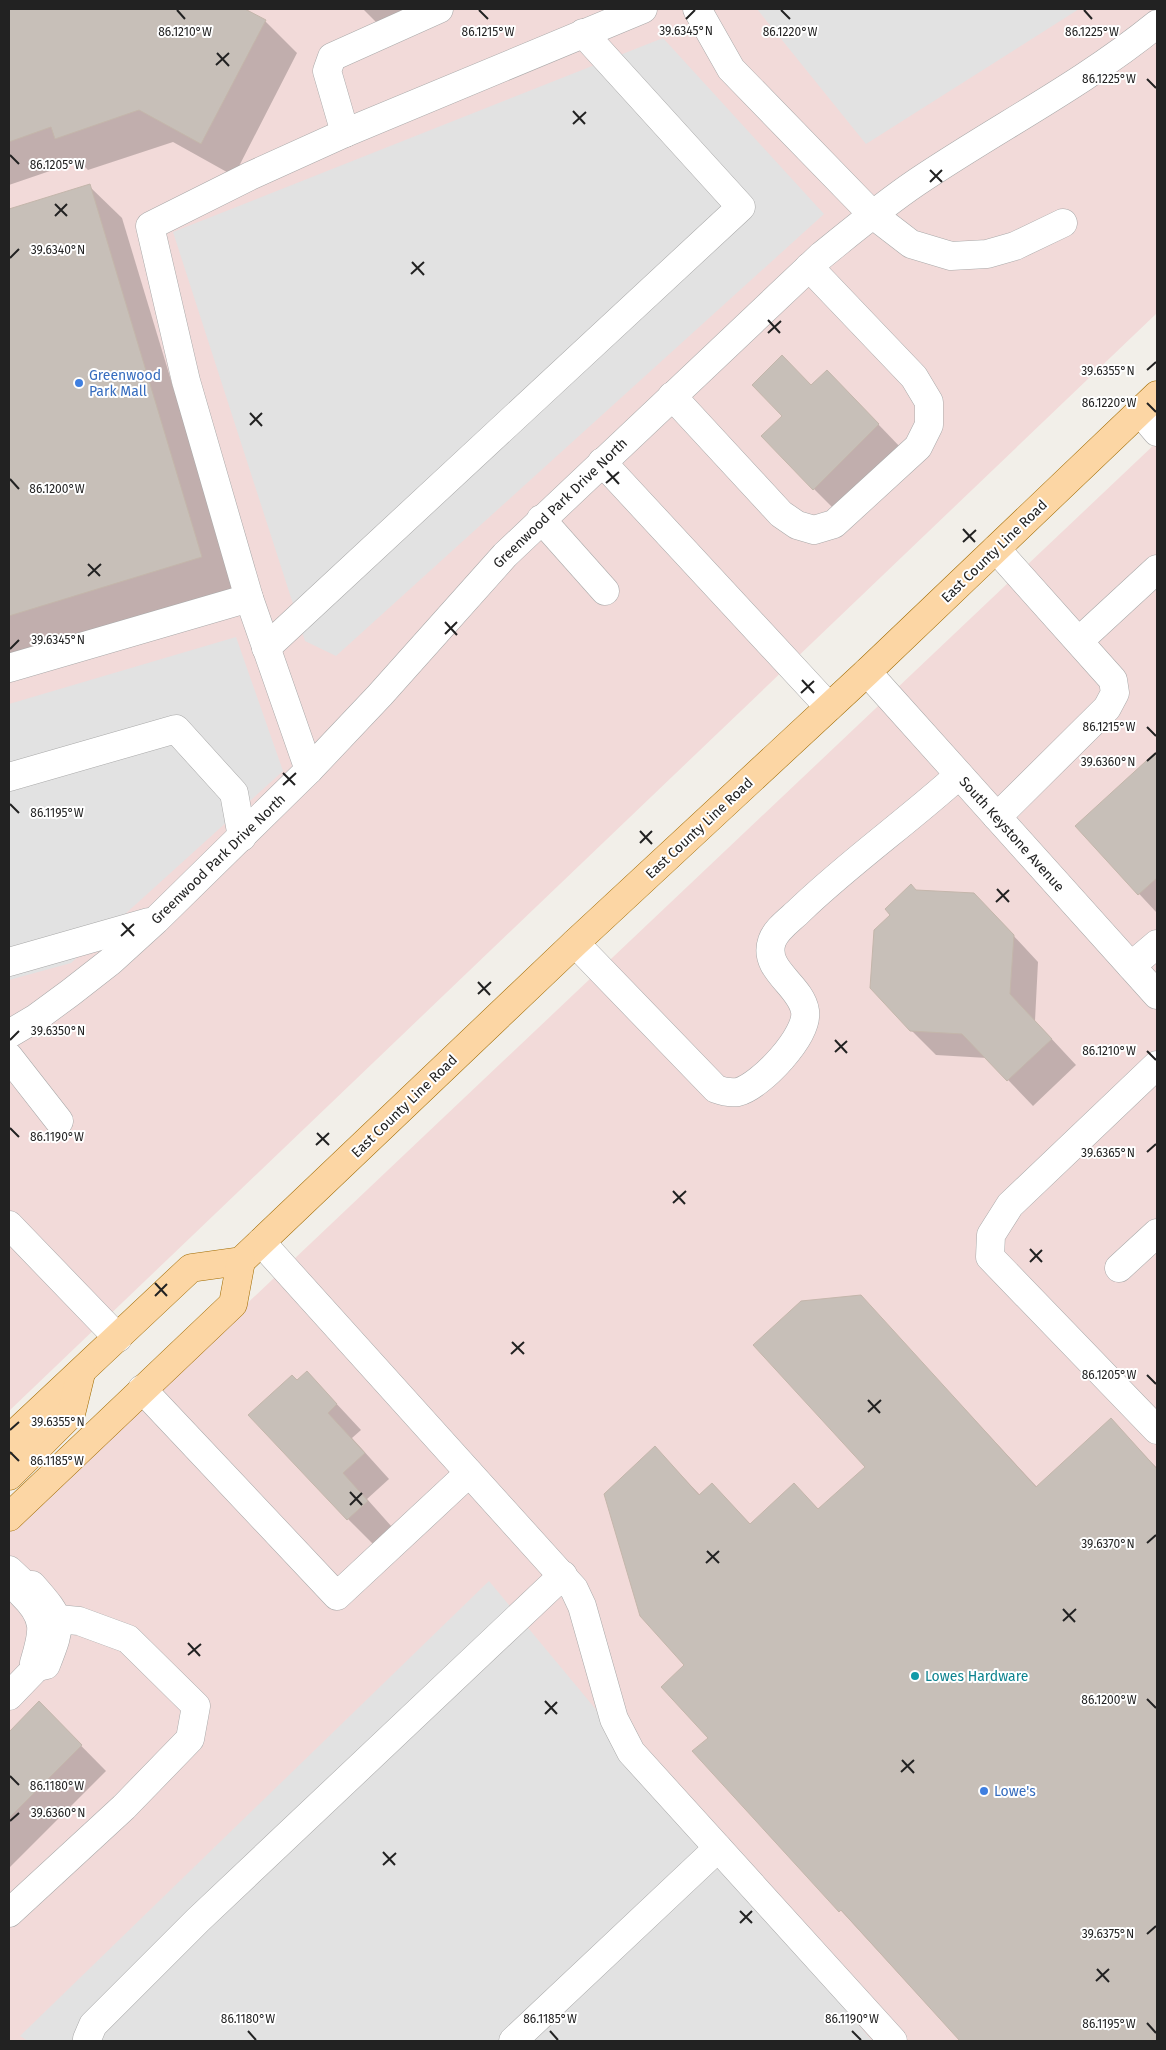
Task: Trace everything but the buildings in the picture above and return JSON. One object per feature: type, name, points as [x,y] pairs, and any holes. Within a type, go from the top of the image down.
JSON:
[{"type":"main road","name":"East County Line Road","points":[[241,1260],[575,943],[867,672],[996,549],[1151,413]]},
{"type":"main road","points":[[9,1439],[191,1268],[241,1260],[233,1304],[9,1517]]},
{"type":"main road","points":[[9,1476],[71,1414],[81,1373]]},
{"type":"street","points":[[345,133],[328,71],[332,57],[439,9]]},
{"type":"street","points":[[309,770],[249,598],[186,381],[150,226],[250,176],[594,23],[643,9]]},
{"type":"street","points":[[698,9],[730,69],[872,214],[911,244],[950,256],[987,254],[1014,246],[1063,223]]},
{"type":"street","points":[[266,648],[742,206],[594,23]]},
{"type":"street","name":"Greenwood Park Drive North","points":[[9,1034],[36,1018],[70,993],[111,961],[156,920],[309,770],[380,695],[505,554],[809,267],[872,214],[917,182],[1082,80],[1157,24]]},
{"type":"street","points":[[672,396],[781,514],[797,525],[814,530],[834,524],[918,447],[928,425],[928,402],[914,377],[809,267]]},
{"type":"street","points":[[602,462],[829,707]]},
{"type":"street","points":[[541,519],[605,591]]},
{"type":"street","points":[[996,549],[1113,680],[1115,692],[1107,708],[997,817]]},
{"type":"street","points":[[1079,641],[1157,569]]},
{"type":"street","points":[[9,668],[249,598]]},
{"type":"street","name":"South Keystone Avenue","points":[[867,672],[1157,995]]},
{"type":"street","points":[[9,777],[176,729],[234,793],[242,837]]},
{"type":"street","points":[[575,943],[716,1090],[728,1093],[740,1091],[757,1083],[796,1040],[804,1025],[805,1011],[801,999],[775,966],[771,955],[772,940],[782,927],[827,885],[888,833],[922,808],[959,775]]},
{"type":"street","points":[[9,962],[156,920]]},
{"type":"street","points":[[1132,966],[1157,944]]},
{"type":"street","points":[[9,1057],[59,1121]]},
{"type":"street","points":[[1157,1065],[1010,1205],[991,1235],[990,1257],[1157,1430]]},
{"type":"street","points":[[9,1225],[118,1338]]},
{"type":"street","points":[[1119,1268],[1157,1232]]},
{"type":"street","points":[[261,1242],[563,1575],[574,1589],[582,1606],[614,1719],[631,1752],[893,2041]]},
{"type":"street","points":[[142,1389],[336,1596],[469,1473]]},
{"type":"street","points":[[88,2041],[87,2039],[93,2025],[198,1920],[563,1575]]},
{"type":"street","points":[[9,1696],[37,1667],[46,1665],[58,1629],[58,1619],[54,1611],[32,1586],[17,1578]]},
{"type":"street","points":[[17,1578],[22,1594],[38,1614],[43,1631],[34,1663],[37,1667]]},
{"type":"street","points":[[9,1913],[124,1807],[190,1738],[196,1706],[128,1639],[79,1621],[58,1619]]},
{"type":"street","points":[[513,2041],[718,1848]]},
{"type":"shaded area","points":[[9,9],[1157,9],[1157,313],[9,1411]]},
{"type":"shaded area","points":[[757,9],[1079,9],[866,144]]},
{"type":"shaded area","points":[[663,38],[824,214],[336,656],[305,641],[173,232]]},
{"type":"shaded area","points":[[1157,442],[1157,2041],[9,2041],[9,1529]]},
{"type":"shaded area","points":[[236,637],[283,771],[71,963],[9,980],[9,704]]},
{"type":"shaded area","points":[[489,1581],[872,2041],[28,2041],[20,2036]]},
{"type":"place","name":"Greenwood Park Mall","points":[[79,383]]},
{"type":"place","name":"Lowes Hardware","points":[[915,1676]]},
{"type":"place","name":"Lowe's","points":[[984,1791]]}]
